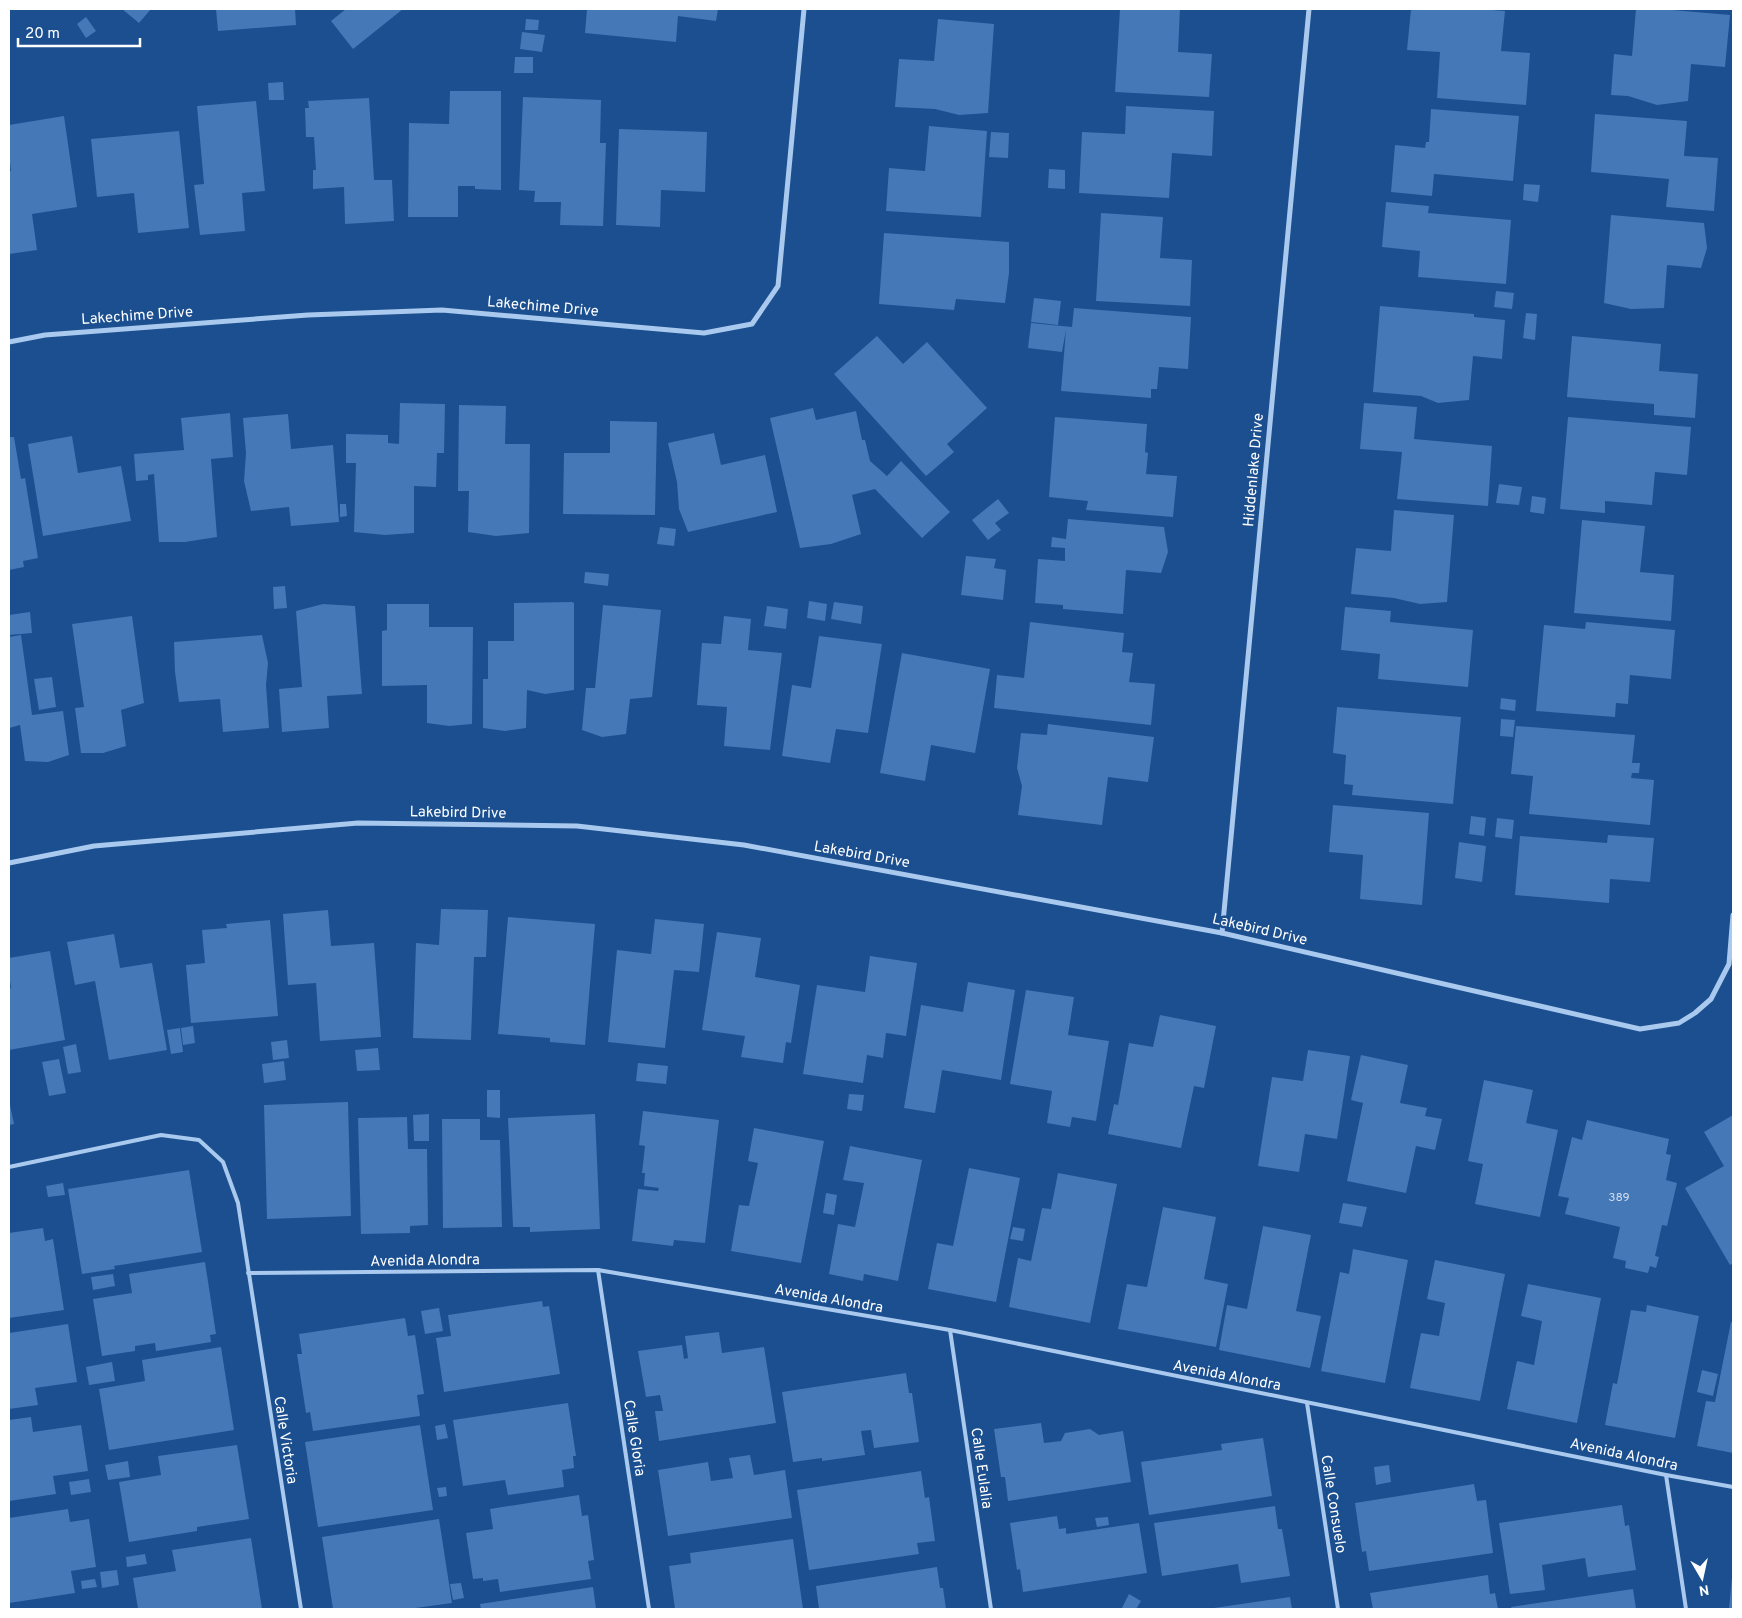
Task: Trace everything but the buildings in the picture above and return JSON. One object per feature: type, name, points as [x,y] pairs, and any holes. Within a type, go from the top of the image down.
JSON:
[{"type":"street","name":"Lakechime Drive","points":[[9,342],[45,334],[298,316],[442,310],[704,333],[752,324],[778,286],[804,9]]},
{"type":"street","name":"Hiddenlake Drive","points":[[1222,933],[1309,9]]},
{"type":"street","name":"Lakebird Drive","points":[[9,863],[94,846],[358,823],[577,826],[744,845],[1222,933],[1640,1030],[1679,1023],[1695,1013],[1711,999],[1729,964],[1733,915]]},
{"type":"lane","points":[[9,1167],[161,1135],[199,1140],[223,1162],[238,1203],[248,1273]]},
{"type":"lane","name":"Avenida Alondra","points":[[248,1273],[598,1270],[950,1330],[1733,1487]]},
{"type":"lane","name":"Calle Gloria","points":[[598,1270],[649,1609]]},
{"type":"lane","name":"Calle Victoria","points":[[248,1273],[301,1609]]},
{"type":"lane","name":"Calle Eulalia","points":[[950,1330],[991,1609]]},
{"type":"lane","name":"Calle Consuelo","points":[[1307,1403],[1338,1609]]},
{"type":"lane","points":[[1666,1475],[1686,1609]]}]
